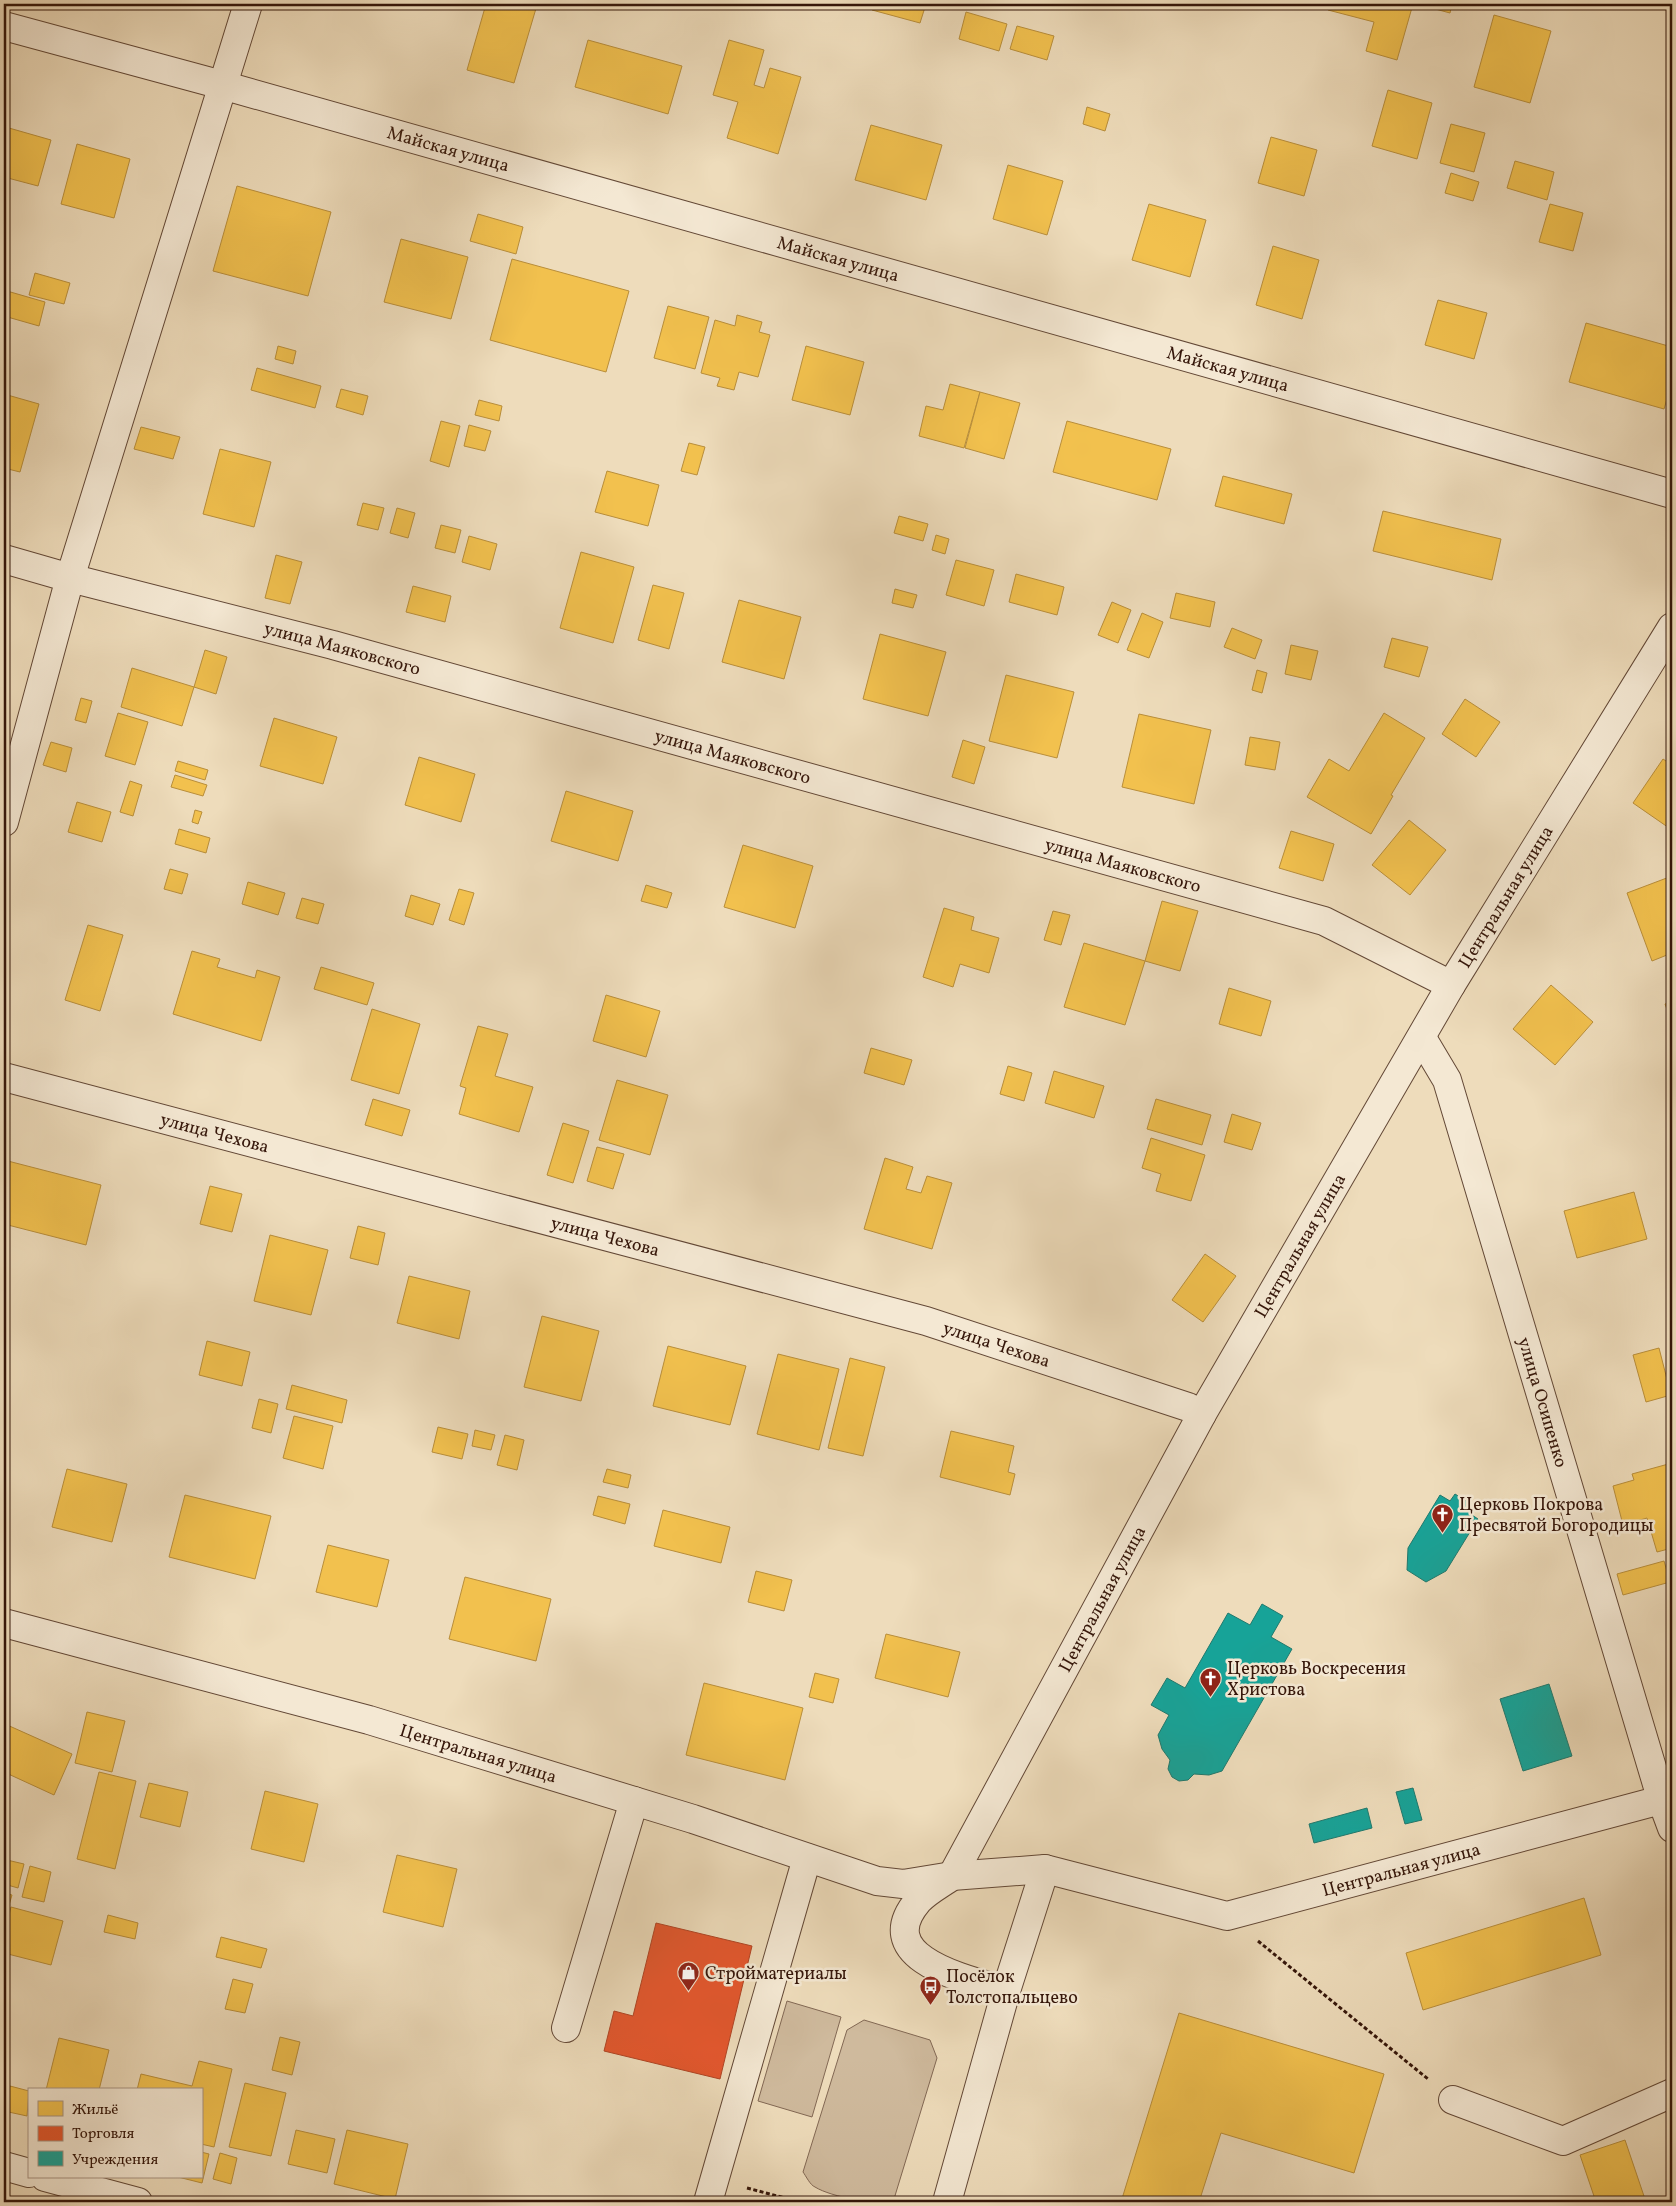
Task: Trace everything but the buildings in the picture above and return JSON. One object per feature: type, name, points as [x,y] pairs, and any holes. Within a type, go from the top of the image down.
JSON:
[{"type":"street","points":[[4,822],[70,578],[248,4]]},
{"type":"street","name":"Майская улица","points":[[4,26],[222,85],[1672,494]]},
{"type":"street","name":"улица Маяковского","points":[[4,559],[70,578],[333,645],[1324,921],[1451,985]]},
{"type":"street","name":"Центральная улица","points":[[952,1876],[1202,1414],[1422,1038],[1451,985],[1672,627]]},
{"type":"street","name":"улица Осипенко","points":[[1422,1038],[1447,1080],[1667,1799],[1672,1828]]},
{"type":"street","name":"улица Чехова","points":[[4,1077],[926,1321],[1188,1407],[1202,1414]]},
{"type":"street","name":"Центральная улица","points":[[4,1623],[369,1720],[634,1801],[877,1881],[903,1884],[952,1876],[1045,1869],[1227,1916],[1667,1799]]},
{"type":"street","points":[[566,2028],[634,1801]]},
{"type":"street","points":[[711,2191],[807,1858]]},
{"type":"street","points":[[947,2202],[1006,1991],[1045,1869]]},
{"type":"street","points":[[952,1876],[919,1900],[906,1924],[906,1936],[914,1951],[929,1965],[952,1975],[1006,1991]]},
{"type":"street","points":[[1453,2100],[1563,2141],[1672,2093]]},
{"type":"street","points":[[4,2166],[28,2173]]},
{"type":"street","points":[[49,2178],[138,2202]]},
{"type":"path","points":[[1227,1916],[1453,2100]]},
{"type":"path","points":[[711,2191],[800,2202]]},
{"type":"shaded area","points":[[787,2001],[841,2017],[812,2117],[758,2101]]},
{"type":"shaded area","points":[[864,2020],[930,2040],[937,2058],[894,2199],[887,2201],[866,2201],[822,2191],[813,2186],[803,2172],[847,2030]]},
{"type":"place","name":"Церковь Покрова Пресвятой Богородицы","points":[[1443,1533]]},
{"type":"place","name":"Церковь Воскресения Христова","points":[[1211,1697]]},
{"type":"place","name":"Стройматериалы","points":[[689,1992]]},
{"type":"place","name":"Посёлок Толстопальцево","points":[[930,2005]]}]
